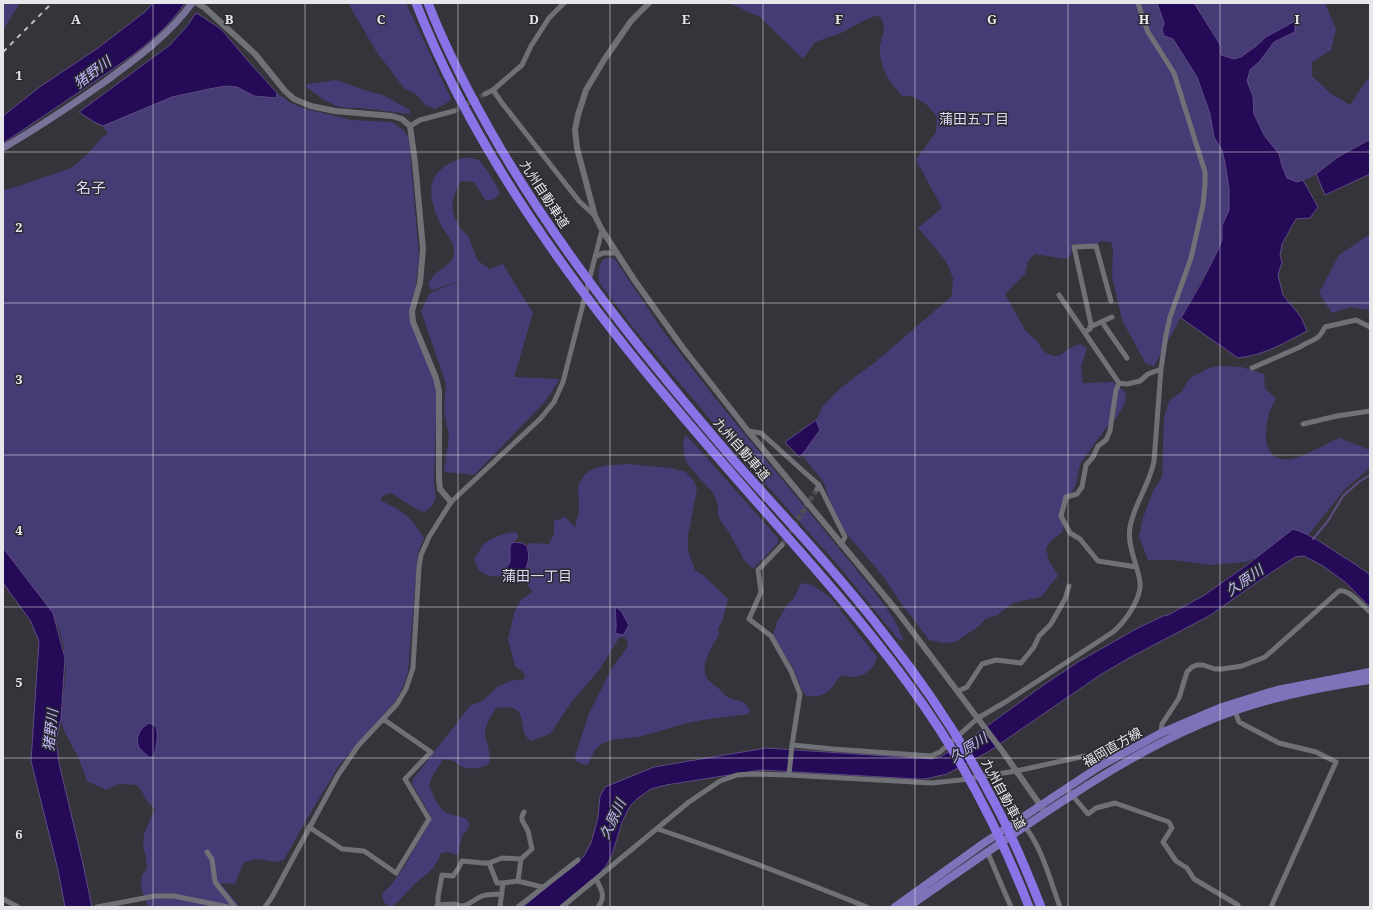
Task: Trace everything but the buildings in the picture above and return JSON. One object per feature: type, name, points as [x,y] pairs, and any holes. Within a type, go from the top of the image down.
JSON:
[{"type":"highway","name":"九州自動車道","points":[[416,3],[428,34],[478,131],[517,195],[592,305],[672,405],[862,623],[939,728],[984,805],[1007,852],[1029,907]]},
{"type":"highway","name":"九州自動車道","points":[[428,3],[438,29],[456,66],[488,126],[525,189],[573,260],[606,305],[680,397],[878,626],[947,722],[992,797],[1017,847],[1041,907]]},
{"type":"main road","points":[[3,148],[65,110],[144,52],[181,18],[192,3]]},
{"type":"main road","name":"福岡直方線","points":[[1069,792],[1100,766],[1161,733],[1222,707],[1270,692],[1370,672]]},
{"type":"main road","name":"福岡直方線","points":[[896,907],[984,843],[1043,809],[1069,792],[1147,749],[1204,722],[1235,711],[1302,691],[1370,680]]},
{"type":"main road","name":"福岡直方線","points":[[908,907],[1024,826],[1043,809]]},
{"type":"street","points":[[196,3],[205,8],[254,54],[285,91],[294,99],[311,106],[334,110],[392,116],[402,119],[410,126],[423,249],[420,283],[412,311],[413,322],[436,378],[439,391],[440,489],[451,502]]},
{"type":"street","points":[[485,94],[493,90],[522,65],[531,46],[549,18],[564,3]]},
{"type":"street","points":[[649,3],[631,21],[604,60],[586,90],[578,115],[575,130],[577,148],[595,216],[602,230],[635,281],[683,348],[748,431],[897,611],[978,718],[1043,809]]},
{"type":"street","points":[[792,745],[931,756],[940,752],[978,718],[1007,701],[1113,632],[1122,625],[1134,604],[1140,583],[1128,538],[1134,513],[1152,473],[1162,369],[1170,317],[1191,258],[1203,205],[1206,184],[1205,172],[1174,73],[1148,32],[1138,3]]},
{"type":"street","points":[[493,90],[579,201],[595,216]]},
{"type":"street","points":[[410,126],[420,120],[454,111]]},
{"type":"street","points":[[265,907],[272,897],[338,775],[358,746],[397,704],[411,678],[413,668],[419,567],[421,555],[429,537],[451,502],[541,418],[554,402],[563,382],[602,230]]},
{"type":"street","points":[[1090,327],[1074,247],[1096,246],[1111,301]]},
{"type":"street","points":[[594,260],[603,253],[617,253]]},
{"type":"street","points":[[1059,295],[1119,383]]},
{"type":"street","points":[[1084,332],[1090,329],[1090,327],[1112,318]]},
{"type":"street","points":[[1252,368],[1300,347],[1307,342],[1317,339],[1325,327],[1356,320],[1370,327]]},
{"type":"street","points":[[1102,322],[1127,358]]},
{"type":"street","points":[[1119,383],[1132,384],[1140,381],[1148,374],[1162,369]]},
{"type":"street","points":[[1119,383],[1116,390],[1110,431],[1106,440],[1098,446],[1093,458],[1086,465],[1082,487],[1077,494],[1066,497],[1061,516],[1070,533],[1080,539],[1098,561],[1136,567]]},
{"type":"street","points":[[1303,424],[1337,416],[1370,412]]},
{"type":"street","points":[[748,431],[761,433],[818,487],[845,537],[842,545]]},
{"type":"street","points":[[782,545],[758,570],[761,592],[749,619],[771,636],[798,686],[800,694],[799,706],[792,745],[790,773]]},
{"type":"street","points":[[958,691],[967,686],[982,664],[996,660],[1021,663],[1034,647],[1039,636],[1051,624],[1065,599],[1069,586]]},
{"type":"street","points":[[1161,733],[1162,724],[1179,698],[1187,672],[1192,667],[1203,665],[1215,669],[1222,669],[1242,666],[1265,657],[1339,591],[1343,590],[1348,592],[1370,612]]},
{"type":"street","points":[[1235,711],[1239,722],[1279,743],[1316,752],[1336,762],[1271,907]]},
{"type":"street","points":[[309,827],[342,849],[364,851],[396,873],[429,818],[405,780],[431,752],[383,719]]},
{"type":"street","points":[[562,907],[689,802],[720,780],[737,775],[790,773],[938,783],[1016,771],[1085,756],[1097,762],[1100,766]]},
{"type":"street","points":[[1069,792],[1088,814],[1096,808],[1115,804],[1169,822],[1172,828],[1163,842],[1176,861],[1187,868],[1194,879],[1240,906]]},
{"type":"street","points":[[518,881],[521,859],[532,849],[528,831],[522,820],[524,812]]},
{"type":"street","points":[[1024,826],[1030,832],[1039,850],[1060,907]]},
{"type":"street","points":[[658,829],[777,871],[867,907]]},
{"type":"street","points":[[987,851],[1011,907]]},
{"type":"street","points":[[207,852],[212,859],[215,882],[235,907]]},
{"type":"street","points":[[502,894],[480,897],[470,905],[457,906],[455,904],[438,906],[442,875],[453,876],[462,860],[483,863],[502,858],[521,859]]},
{"type":"street","points":[[518,907],[578,860]]},
{"type":"street","points":[[489,862],[497,882],[503,883],[518,881],[542,887]]},
{"type":"street","points":[[596,879],[603,895],[603,900],[598,907]]},
{"type":"street","points":[[500,907],[503,883]]},
{"type":"street","points":[[97,907],[155,896],[174,896],[228,907]]},
{"type":"street","points":[[3,899],[18,907]]},
{"type":"shaded area","points":[[3,3],[20,3],[3,30]]},
{"type":"shaded area","points":[[348,3],[406,3],[451,99],[447,103],[435,109],[426,105],[417,95],[404,88],[376,51]]},
{"type":"shaded area","points":[[729,3],[1157,3],[1164,24],[1162,30],[1173,39],[1197,77],[1210,114],[1214,137],[1222,150],[1229,189],[1229,210],[1222,226],[1222,240],[1216,254],[1154,366],[1146,364],[1122,320],[1112,276],[1113,249],[1111,242],[1100,241],[1098,244],[1072,244],[1071,255],[1065,259],[1035,254],[1028,261],[1025,274],[1005,294],[1025,330],[1037,341],[1043,351],[1052,356],[1059,356],[1070,348],[1080,344],[1087,348],[1081,367],[1083,383],[1113,382],[1126,393],[1125,403],[1117,417],[1106,428],[1080,464],[1076,484],[1067,501],[1063,514],[1063,531],[1050,542],[1046,548],[1049,561],[1058,576],[1041,597],[1013,603],[996,616],[987,618],[975,629],[955,642],[943,643],[929,640],[883,576],[838,524],[823,481],[802,455],[820,430],[816,420],[823,406],[839,389],[874,363],[952,296],[953,278],[946,261],[918,228],[942,208],[916,160],[936,132],[937,117],[926,104],[912,96],[902,96],[894,87],[884,71],[880,48],[884,25],[878,15],[841,33],[815,42],[803,59],[760,17]]},
{"type":"shaded area","points":[[1194,3],[1325,3],[1336,29],[1331,50],[1312,62],[1312,76],[1330,93],[1350,105],[1368,78],[1370,78],[1370,141],[1366,141],[1338,157],[1310,178],[1297,182],[1287,178],[1279,154],[1264,135],[1254,114],[1253,96],[1247,81],[1250,70],[1260,61],[1274,42],[1295,32],[1266,37],[1241,57],[1234,59],[1221,55],[1215,36]]},
{"type":"shaded area","points":[[336,80],[383,95],[410,110],[410,114],[336,106],[306,87],[308,84]]},
{"type":"shaded area","points":[[226,86],[237,87],[254,96],[276,98],[277,93],[291,103],[303,108],[351,120],[391,122],[405,132],[409,139],[419,257],[415,290],[411,302],[411,318],[436,382],[439,396],[436,415],[434,482],[436,497],[432,506],[424,512],[411,506],[391,493],[383,495],[381,501],[406,515],[424,538],[418,552],[408,672],[403,687],[394,703],[340,764],[284,860],[275,862],[258,859],[244,862],[235,884],[220,883],[240,907],[148,907],[141,887],[142,875],[147,869],[143,846],[144,834],[155,809],[145,799],[143,793],[137,785],[119,784],[106,790],[87,781],[78,757],[65,733],[61,721],[66,668],[64,648],[60,632],[53,613],[3,548],[3,190],[71,168],[87,155],[102,137],[108,134],[103,126],[172,97]]},
{"type":"shaded area","points":[[466,157],[479,160],[500,192],[495,199],[486,201],[474,182],[461,181],[455,192],[452,205],[455,219],[461,229],[468,236],[478,261],[490,269],[503,264],[533,313],[514,377],[560,379],[544,403],[474,475],[444,472],[449,437],[444,410],[446,384],[421,311],[430,293],[464,279],[433,290],[428,286],[435,274],[452,260],[454,250],[453,244],[443,229],[433,205],[431,194],[432,184],[442,168],[452,162]]},
{"type":"shaded area","points":[[1370,234],[1370,310],[1350,307],[1332,313],[1319,293],[1339,255]]},
{"type":"shaded area","points":[[605,258],[614,258],[663,331],[715,398],[874,591],[894,619],[904,641],[898,639],[837,564],[752,469],[634,329],[599,282],[599,269]]},
{"type":"shaded area","points":[[1220,366],[1241,367],[1264,374],[1265,388],[1276,399],[1270,410],[1266,435],[1269,450],[1274,456],[1281,459],[1296,458],[1339,438],[1370,450],[1370,468],[1344,490],[1309,534],[1299,540],[1264,555],[1246,562],[1210,565],[1173,560],[1148,560],[1139,536],[1143,518],[1153,491],[1162,477],[1164,418],[1169,401],[1181,392],[1189,379],[1209,368]]},
{"type":"shaded area","points":[[685,435],[778,538],[778,543],[753,569],[744,560],[729,532],[720,520],[714,494],[686,462],[683,446]]},
{"type":"shaded area","points":[[628,464],[670,468],[686,472],[693,480],[697,488],[688,536],[688,551],[695,570],[704,576],[728,599],[722,622],[718,628],[719,634],[710,650],[706,662],[705,674],[708,680],[728,697],[741,701],[745,704],[750,710],[748,714],[700,721],[642,736],[608,741],[596,749],[587,765],[581,764],[575,760],[589,713],[612,668],[628,646],[627,640],[623,637],[619,638],[600,669],[570,704],[550,734],[531,741],[526,736],[519,713],[515,709],[508,707],[496,708],[485,731],[490,757],[488,765],[479,768],[469,768],[463,767],[452,761],[443,760],[433,775],[429,785],[440,807],[445,812],[468,821],[469,826],[461,839],[458,855],[446,852],[441,853],[431,870],[391,907],[387,905],[384,902],[382,894],[391,885],[404,867],[431,820],[431,816],[412,784],[413,779],[470,706],[484,700],[497,687],[510,681],[525,679],[524,673],[515,666],[508,639],[514,613],[521,600],[532,592],[522,575],[528,561],[527,546],[529,543],[549,544],[554,534],[554,521],[565,517],[575,527],[579,508],[578,490],[580,482],[590,471],[604,466]]},
{"type":"shaded area","points":[[516,532],[518,538],[510,545],[510,562],[506,569],[506,573],[497,577],[486,575],[480,571],[474,559],[483,545],[499,536]]},
{"type":"shaded area","points":[[804,583],[812,585],[829,596],[877,657],[874,665],[865,674],[856,677],[842,676],[828,692],[818,696],[806,696],[803,692],[794,670],[773,635],[777,622],[788,604],[794,598],[800,585]]},
{"type":"water","name":"猪野川","points":[[153,3],[185,3],[164,28],[139,50],[112,70],[3,143],[3,116],[41,86],[98,48],[146,11]]},
{"type":"water","points":[[1157,3],[1194,3],[1221,46],[1221,55],[1234,59],[1241,57],[1266,37],[1295,21],[1295,32],[1274,42],[1260,61],[1250,70],[1247,81],[1253,96],[1254,114],[1264,135],[1279,154],[1287,178],[1297,182],[1303,180],[1318,207],[1310,218],[1296,219],[1282,244],[1280,256],[1282,262],[1278,275],[1283,295],[1301,317],[1307,331],[1274,348],[1257,354],[1238,358],[1181,318],[1200,285],[1222,240],[1222,226],[1229,210],[1229,189],[1222,150],[1214,137],[1210,114],[1197,77],[1173,39],[1164,36],[1162,30],[1164,23]]},
{"type":"water","points":[[195,14],[198,14],[221,29],[277,93],[276,98],[254,96],[237,87],[226,86],[172,97],[103,126],[79,112],[170,45],[188,25]]},
{"type":"water","points":[[1367,141],[1370,141],[1370,172],[1368,175],[1325,195],[1316,174],[1338,157]]},
{"type":"water","points":[[816,420],[820,430],[799,457],[785,442]]},
{"type":"water","name":"久原川","points":[[1293,529],[1318,541],[1370,575],[1370,607],[1345,582],[1323,566],[1304,556],[1295,557],[1209,616],[1100,675],[988,752],[947,774],[925,779],[917,779],[761,770],[666,785],[651,789],[630,806],[622,822],[612,855],[606,866],[599,874],[559,907],[523,907],[584,856],[591,843],[598,818],[600,796],[605,787],[654,767],[766,748],[932,759],[942,756],[972,737],[1078,662],[1136,629],[1168,615],[1203,596],[1247,565]]},
{"type":"water","points":[[514,542],[522,543],[527,546],[528,561],[522,575],[506,573],[506,569],[510,562],[510,545]]},
{"type":"water","name":"猪野川","points":[[3,548],[53,613],[65,658],[61,719],[56,740],[59,763],[92,907],[65,907],[58,870],[31,761],[39,641],[30,620],[3,583]]},
{"type":"water","points":[[616,607],[621,611],[629,625],[622,635],[615,633]]},
{"type":"water","points":[[150,723],[156,727],[157,730],[156,747],[153,757],[149,757],[139,747],[137,742],[138,735],[144,726]]},
{"type":"waterway","points":[[1313,539],[1328,521],[1343,496],[1360,481],[1370,475]]},
{"type":"tunnel","points":[[454,111],[485,94]]},
{"type":"tunnel","points":[[782,545],[817,489]]},
{"type":"railway","points":[[3,52],[52,3]]},
{"type":"district","name":"蒲田五丁目","points":[[974,118]]},
{"type":"district","name":"名子","points":[[91,187]]},
{"type":"district","name":"蒲田一丁目","points":[[537,575]]}]
